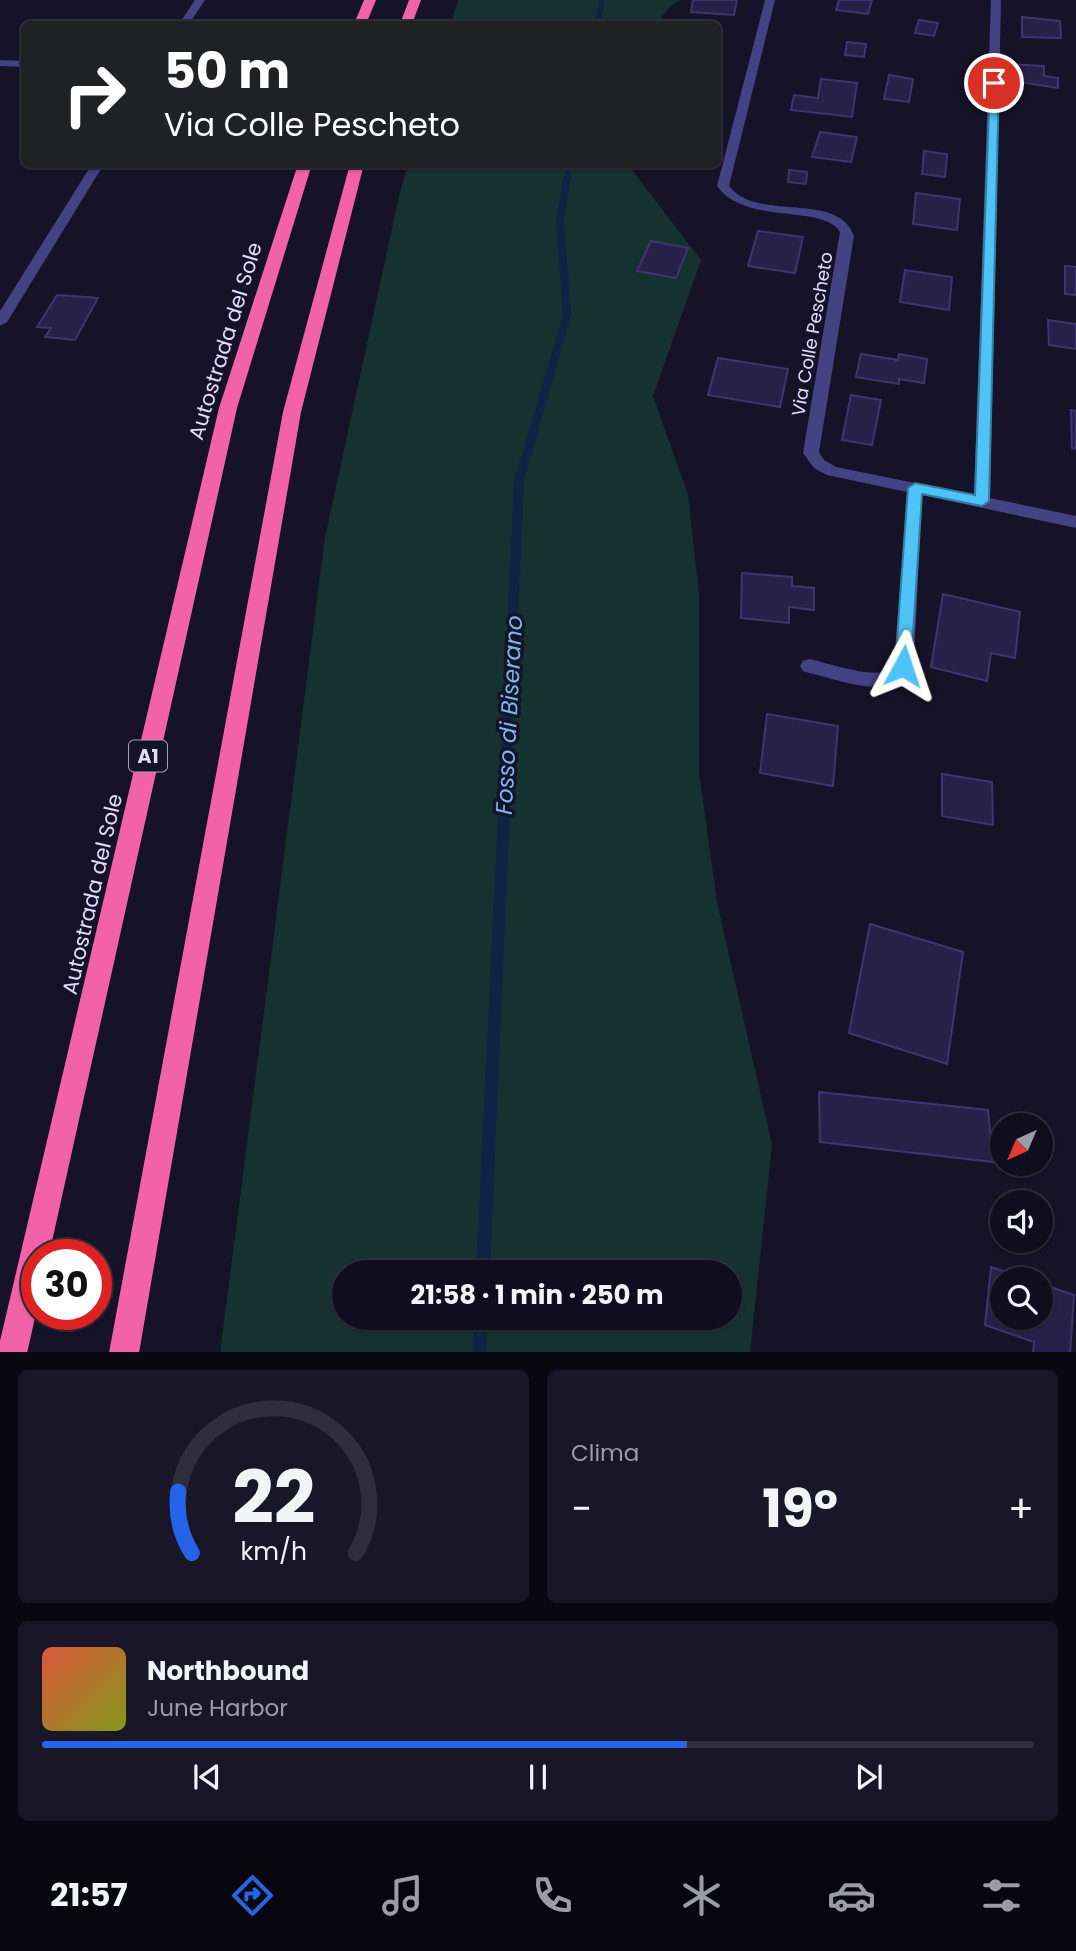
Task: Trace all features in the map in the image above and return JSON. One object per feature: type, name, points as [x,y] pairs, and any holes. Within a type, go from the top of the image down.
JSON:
[{"type":"highway","points":[[361,21],[370,0]]},
{"type":"highway","points":[[407,21],[415,0]]},
{"type":"highway","name":"Autostrada del Sole","points":[[12,1352],[228,408],[304,168]]},
{"type":"highway","points":[[124,1352],[292,412],[356,168]]},
{"type":"street","points":[[186,21],[200,0]]},
{"type":"street","name":"Via Colle Pescheto","points":[[770,0],[723,186],[730,195],[743,202],[826,216],[845,227],[848,236],[811,453],[819,464],[832,471],[1076,522]]},
{"type":"street","points":[[982,501],[996,0]]},
{"type":"street","points":[[0,322],[96,168]]},
{"type":"street","points":[[809,666],[870,678],[892,678],[899,674],[905,660],[915,488]]},
{"type":"lane","points":[[0,63],[21,64]]},
{"type":"green space","points":[[458,0],[680,0],[671,5],[658,21],[452,21]]},
{"type":"green space","points":[[407,168],[630,168],[701,260],[653,396],[688,495],[699,594],[699,773],[717,902],[772,1145],[750,1352],[220,1352],[325,538]]},
{"type":"building","points":[[693,0],[737,0],[734,15],[691,12]]},
{"type":"building","points":[[839,0],[872,0],[868,14],[836,10]]},
{"type":"building","points":[[1022,17],[1060,21],[1061,38],[1022,37]]},
{"type":"building","points":[[919,20],[938,23],[934,36],[915,33]]},
{"type":"building","points":[[847,42],[866,44],[864,57],[845,55]]},
{"type":"building","points":[[1009,64],[1044,66],[1044,76],[1058,78],[1058,88],[1008,80]]},
{"type":"building","points":[[889,75],[913,79],[909,102],[884,99]]},
{"type":"building","points":[[821,79],[857,83],[852,117],[791,110],[794,95],[818,98]]},
{"type":"building","points":[[820,132],[857,137],[851,162],[812,157]]},
{"type":"building","points":[[924,151],[947,154],[945,177],[922,174]]},
{"type":"building","points":[[789,170],[807,172],[806,184],[788,182]]},
{"type":"building","points":[[916,193],[960,199],[957,230],[913,224]]},
{"type":"building","points":[[758,231],[803,237],[795,273],[748,266]]},
{"type":"building","points":[[651,241],[688,248],[676,278],[637,271]]},
{"type":"building","points":[[1065,266],[1076,267],[1076,295],[1065,294]]},
{"type":"building","points":[[905,270],[952,277],[949,310],[900,302]]},
{"type":"building","points":[[57,295],[98,298],[75,340],[45,337],[51,328],[37,327]]},
{"type":"building","points":[[1048,320],[1076,324],[1076,349],[1049,345]]},
{"type":"building","points":[[861,354],[898,360],[899,354],[927,359],[924,383],[899,379],[899,384],[856,377]]},
{"type":"building","points":[[718,358],[788,369],[780,407],[708,395]]},
{"type":"building","points":[[851,395],[881,400],[872,445],[842,440]]},
{"type":"building","points":[[1071,410],[1076,411],[1076,449],[1072,448]]},
{"type":"building","points":[[742,573],[792,577],[792,586],[814,588],[814,610],[789,607],[789,623],[741,618]]},
{"type":"building","points":[[943,594],[1020,612],[1015,658],[991,653],[987,681],[931,667]]},
{"type":"building","points":[[767,714],[838,726],[833,786],[760,773]]},
{"type":"building","points":[[942,774],[992,782],[993,825],[942,816]]},
{"type":"building","points":[[870,924],[963,952],[947,1064],[849,1033]]},
{"type":"building","points":[[819,1092],[988,1110],[990,1162],[820,1142]]},
{"type":"building","points":[[990,1277],[990,1327],[985,1325]]},
{"type":"building","points":[[1053,1288],[1074,1295],[1070,1352],[1033,1352],[1034,1342],[999,1330],[1053,1330]]},
{"type":"waterway","name":"Fosso di Biserano","points":[[598,21],[602,0]]},
{"type":"waterway","name":"Fosso di Biserano","points":[[484,1260],[519,481],[567,315],[560,221],[569,168]]},
{"type":"waterway","name":"Fosso di Biserano","points":[[479,1352],[480,1330]]},
{"type":"route","points":[[903,666],[915,488],[982,501],[994,83]]}]
